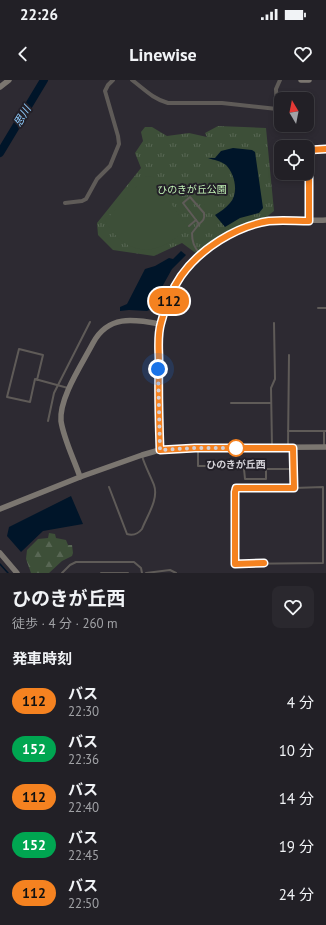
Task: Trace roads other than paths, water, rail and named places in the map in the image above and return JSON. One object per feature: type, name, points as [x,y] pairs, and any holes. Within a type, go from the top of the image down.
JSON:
[{"type":"street","points":[[0,87],[9,80]]},
{"type":"street","points":[[65,203],[86,199],[97,179],[110,166],[119,144],[105,91],[113,80]]},
{"type":"street","points":[[132,80],[148,94],[160,101],[168,103],[222,103],[229,105],[277,109],[276,89],[280,80]]},
{"type":"street","points":[[301,80],[309,80]]},
{"type":"street","points":[[309,221],[309,150],[326,149]]},
{"type":"street","points":[[160,450],[158,365],[160,324],[172,292],[181,276],[208,248],[229,234],[269,221],[326,220]]},
{"type":"street","points":[[80,476],[61,421],[63,401],[69,388],[96,337],[106,328],[117,322],[130,319],[160,324]]},
{"type":"street","points":[[0,508],[80,476],[160,450],[198,448],[325,447]]},
{"type":"street","points":[[0,553],[17,573]]},
{"type":"lane","points":[[199,224],[183,203],[190,197],[204,213],[205,217],[192,233],[194,247],[201,255]]},
{"type":"lane","points":[[189,226],[196,220]]},
{"type":"lane","points":[[318,308],[326,308]]},
{"type":"lane","points":[[48,420],[54,393],[90,322]]},
{"type":"lane","points":[[272,448],[270,388],[275,379],[274,323]]},
{"type":"lane","points":[[19,349],[43,355],[37,380],[35,379],[30,402],[7,397],[19,349]]},
{"type":"lane","points":[[289,354],[288,431],[294,488]]},
{"type":"lane","points":[[37,380],[69,388]]},
{"type":"lane","points":[[231,403],[271,403]]},
{"type":"lane","points":[[288,431],[325,431],[325,447]]},
{"type":"lane","points":[[198,448],[198,466],[227,466]]},
{"type":"lane","points":[[109,487],[128,534],[132,535],[140,533],[155,496],[154,484],[144,464],[142,455]]},
{"type":"lane","points":[[266,469],[266,479],[245,479],[244,469],[266,469],[293,469]]},
{"type":"lane","points":[[323,487],[323,563],[235,564],[236,488],[294,488],[323,487]]},
{"type":"lane","points":[[62,573],[70,565],[76,562],[134,562],[141,568],[142,573]]},
{"type":"lane","points":[[146,573],[170,570],[176,573]]},
{"type":"lane","points":[[101,573],[128,573]]},
{"type":"water","points":[[233,148],[252,150],[255,152],[263,208],[259,213],[240,218],[225,227],[215,215],[227,207],[233,199],[235,189],[234,178],[226,165],[208,158],[215,158],[221,151]]},
{"type":"water","points":[[181,251],[186,255],[172,269],[162,287],[154,308],[147,311],[120,311],[120,307],[127,304],[145,269],[155,266],[169,258],[173,259]]},
{"type":"water","points":[[71,496],[83,524],[43,531],[21,552],[7,536],[9,527]]},
{"type":"waterway","name":"思川","points":[[0,153],[44,80]]},
{"type":"waterway","points":[[0,564],[8,573]]},
{"type":"place","name":"ひのきが丘西","points":[[236,448]]},
{"type":"park label","name":"ひのきが丘公園","points":[[192,189]]}]
